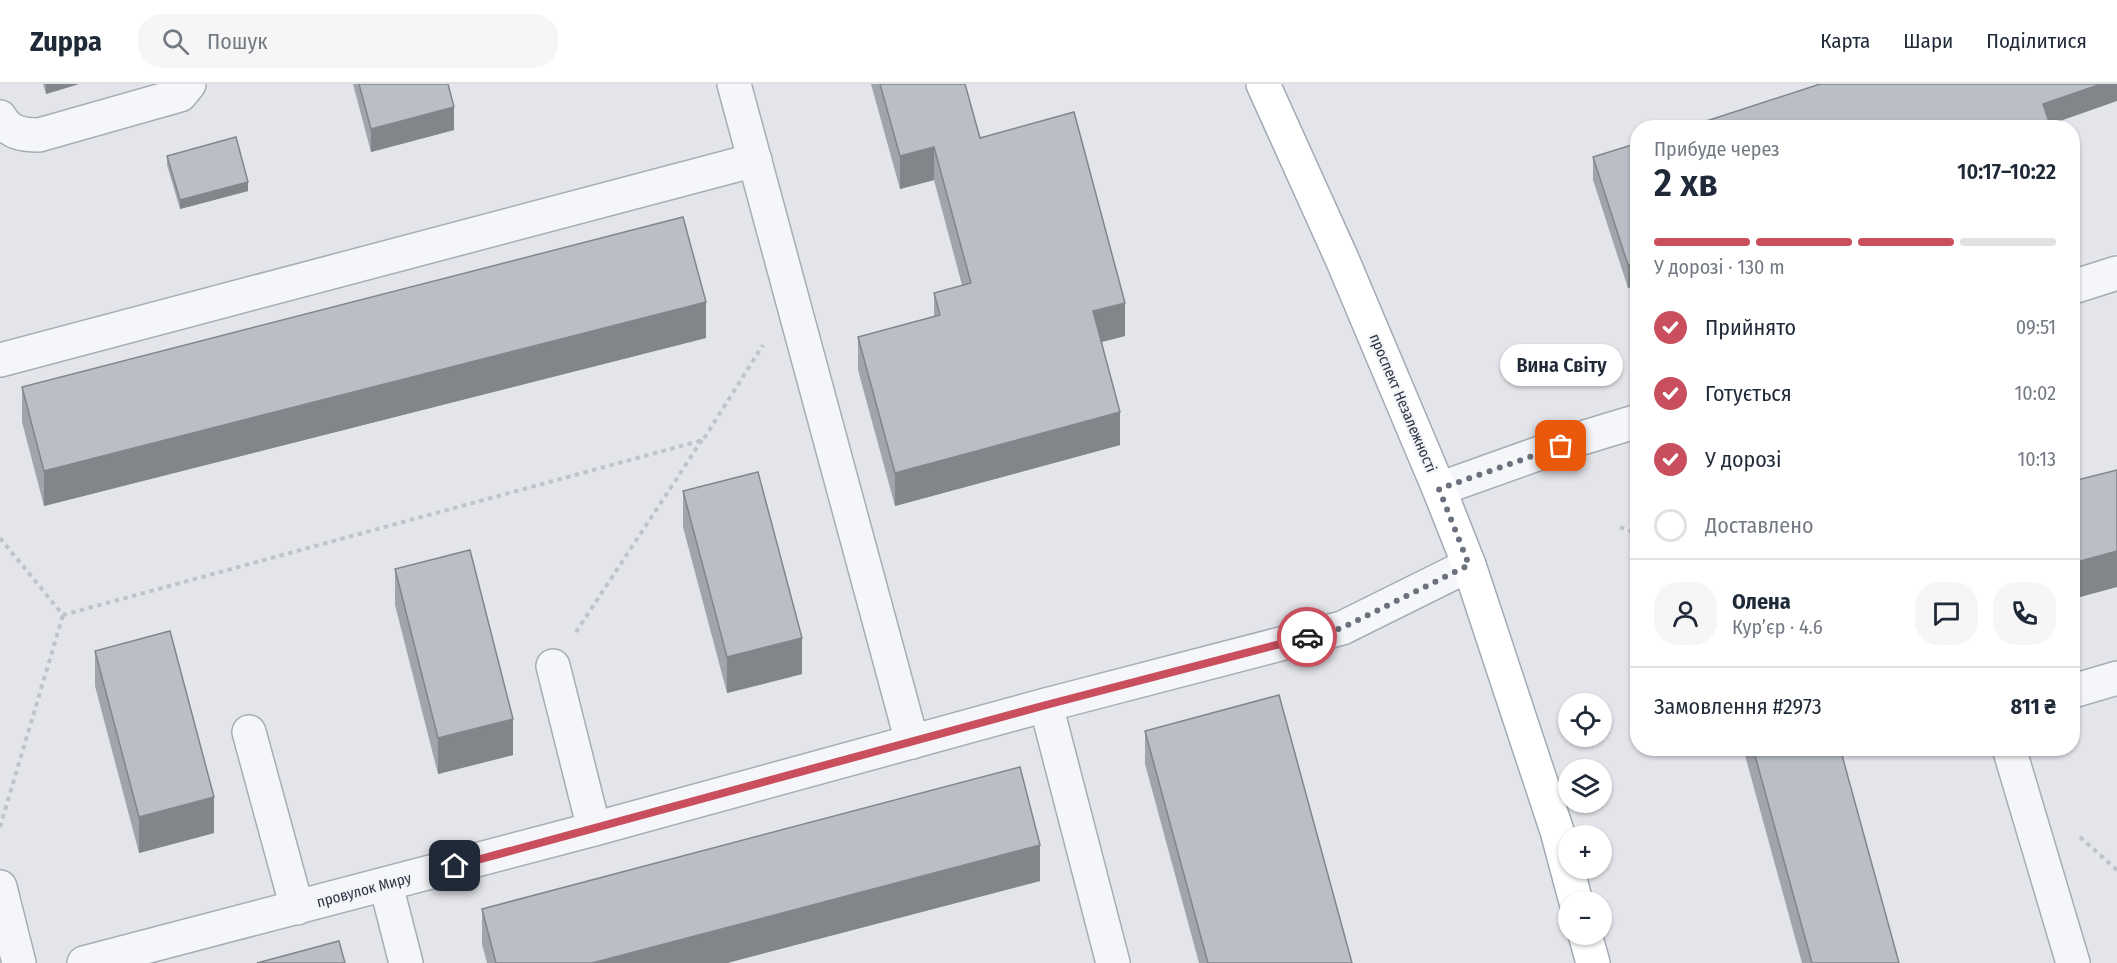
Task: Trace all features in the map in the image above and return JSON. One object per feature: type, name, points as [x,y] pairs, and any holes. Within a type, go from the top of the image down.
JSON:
[{"type":"main road","name":"проспект Незалежності","points":[[1263,84],[1342,259],[1469,565],[1557,831],[1573,891]]},
{"type":"main road","points":[[1588,945],[1593,963]]},
{"type":"street","points":[[0,117],[4,126],[20,135],[39,135],[180,95],[189,84]]},
{"type":"street","points":[[734,84],[912,742]]},
{"type":"street","points":[[0,360],[755,160]]},
{"type":"street","points":[[2080,284],[2117,273]]},
{"type":"street","points":[[1439,489],[1582,438],[1630,423]]},
{"type":"street","name":"провулок Миру","points":[[84,963],[386,885],[1046,705],[1342,628],[1469,565]]},
{"type":"street","points":[[553,666],[594,829]]},
{"type":"street","points":[[2080,689],[2117,678]]},
{"type":"street","points":[[1046,705],[1113,963]]},
{"type":"street","points":[[249,732],[297,908]]},
{"type":"street","points":[[2011,756],[2073,963]]},
{"type":"street","points":[[386,885],[406,963]]},
{"type":"street","points":[[0,887],[20,963]]},
{"type":"path","points":[[553,666],[703,440],[791,299]]},
{"type":"path","points":[[63,615],[703,440]]},
{"type":"path","points":[[1620,527],[1630,531]]},
{"type":"path","points":[[0,538],[63,615]]},
{"type":"path","points":[[0,827],[63,615]]},
{"type":"building","points":[[359,84],[448,84],[454,107],[371,129]]},
{"type":"building","points":[[880,84],[965,84],[980,138],[1074,112],[1125,303],[1093,311],[1120,412],[895,473],[858,337],[940,315],[934,293],[971,283],[934,147],[900,156]]},
{"type":"building","points":[[1820,84],[2101,84],[2043,104],[2048,120],[1710,120]]},
{"type":"building","points":[[236,137],[248,182],[180,200],[167,156]]},
{"type":"building","points":[[1630,145],[1630,264],[1628,265],[1593,157]]},
{"type":"building","points":[[683,217],[706,302],[44,471],[22,387]]},
{"type":"building","points":[[2117,470],[2117,551],[2080,561],[2080,479]]},
{"type":"building","points":[[758,472],[802,638],[727,657],[683,491]]},
{"type":"building","points":[[470,550],[513,719],[438,738],[395,569]]},
{"type":"building","points":[[170,631],[214,797],[139,817],[95,651]]},
{"type":"building","points":[[1279,695],[1352,963],[1208,963],[1145,731]]},
{"type":"building","points":[[1755,756],[1842,756],[1899,963],[1812,963]]},
{"type":"building","points":[[1020,767],[1040,845],[592,963],[496,963],[482,909]]},
{"type":"building","points":[[339,941],[345,963],[257,963]]},
{"type":"way so far","points":[[1307,637],[1342,628],[1469,565],[1439,489],[1561,446]]},
{"type":"place","name":"Вина Світу","points":[[1561,446]]},
{"type":"route","points":[[455,866],[1046,705],[1307,637]]}]
